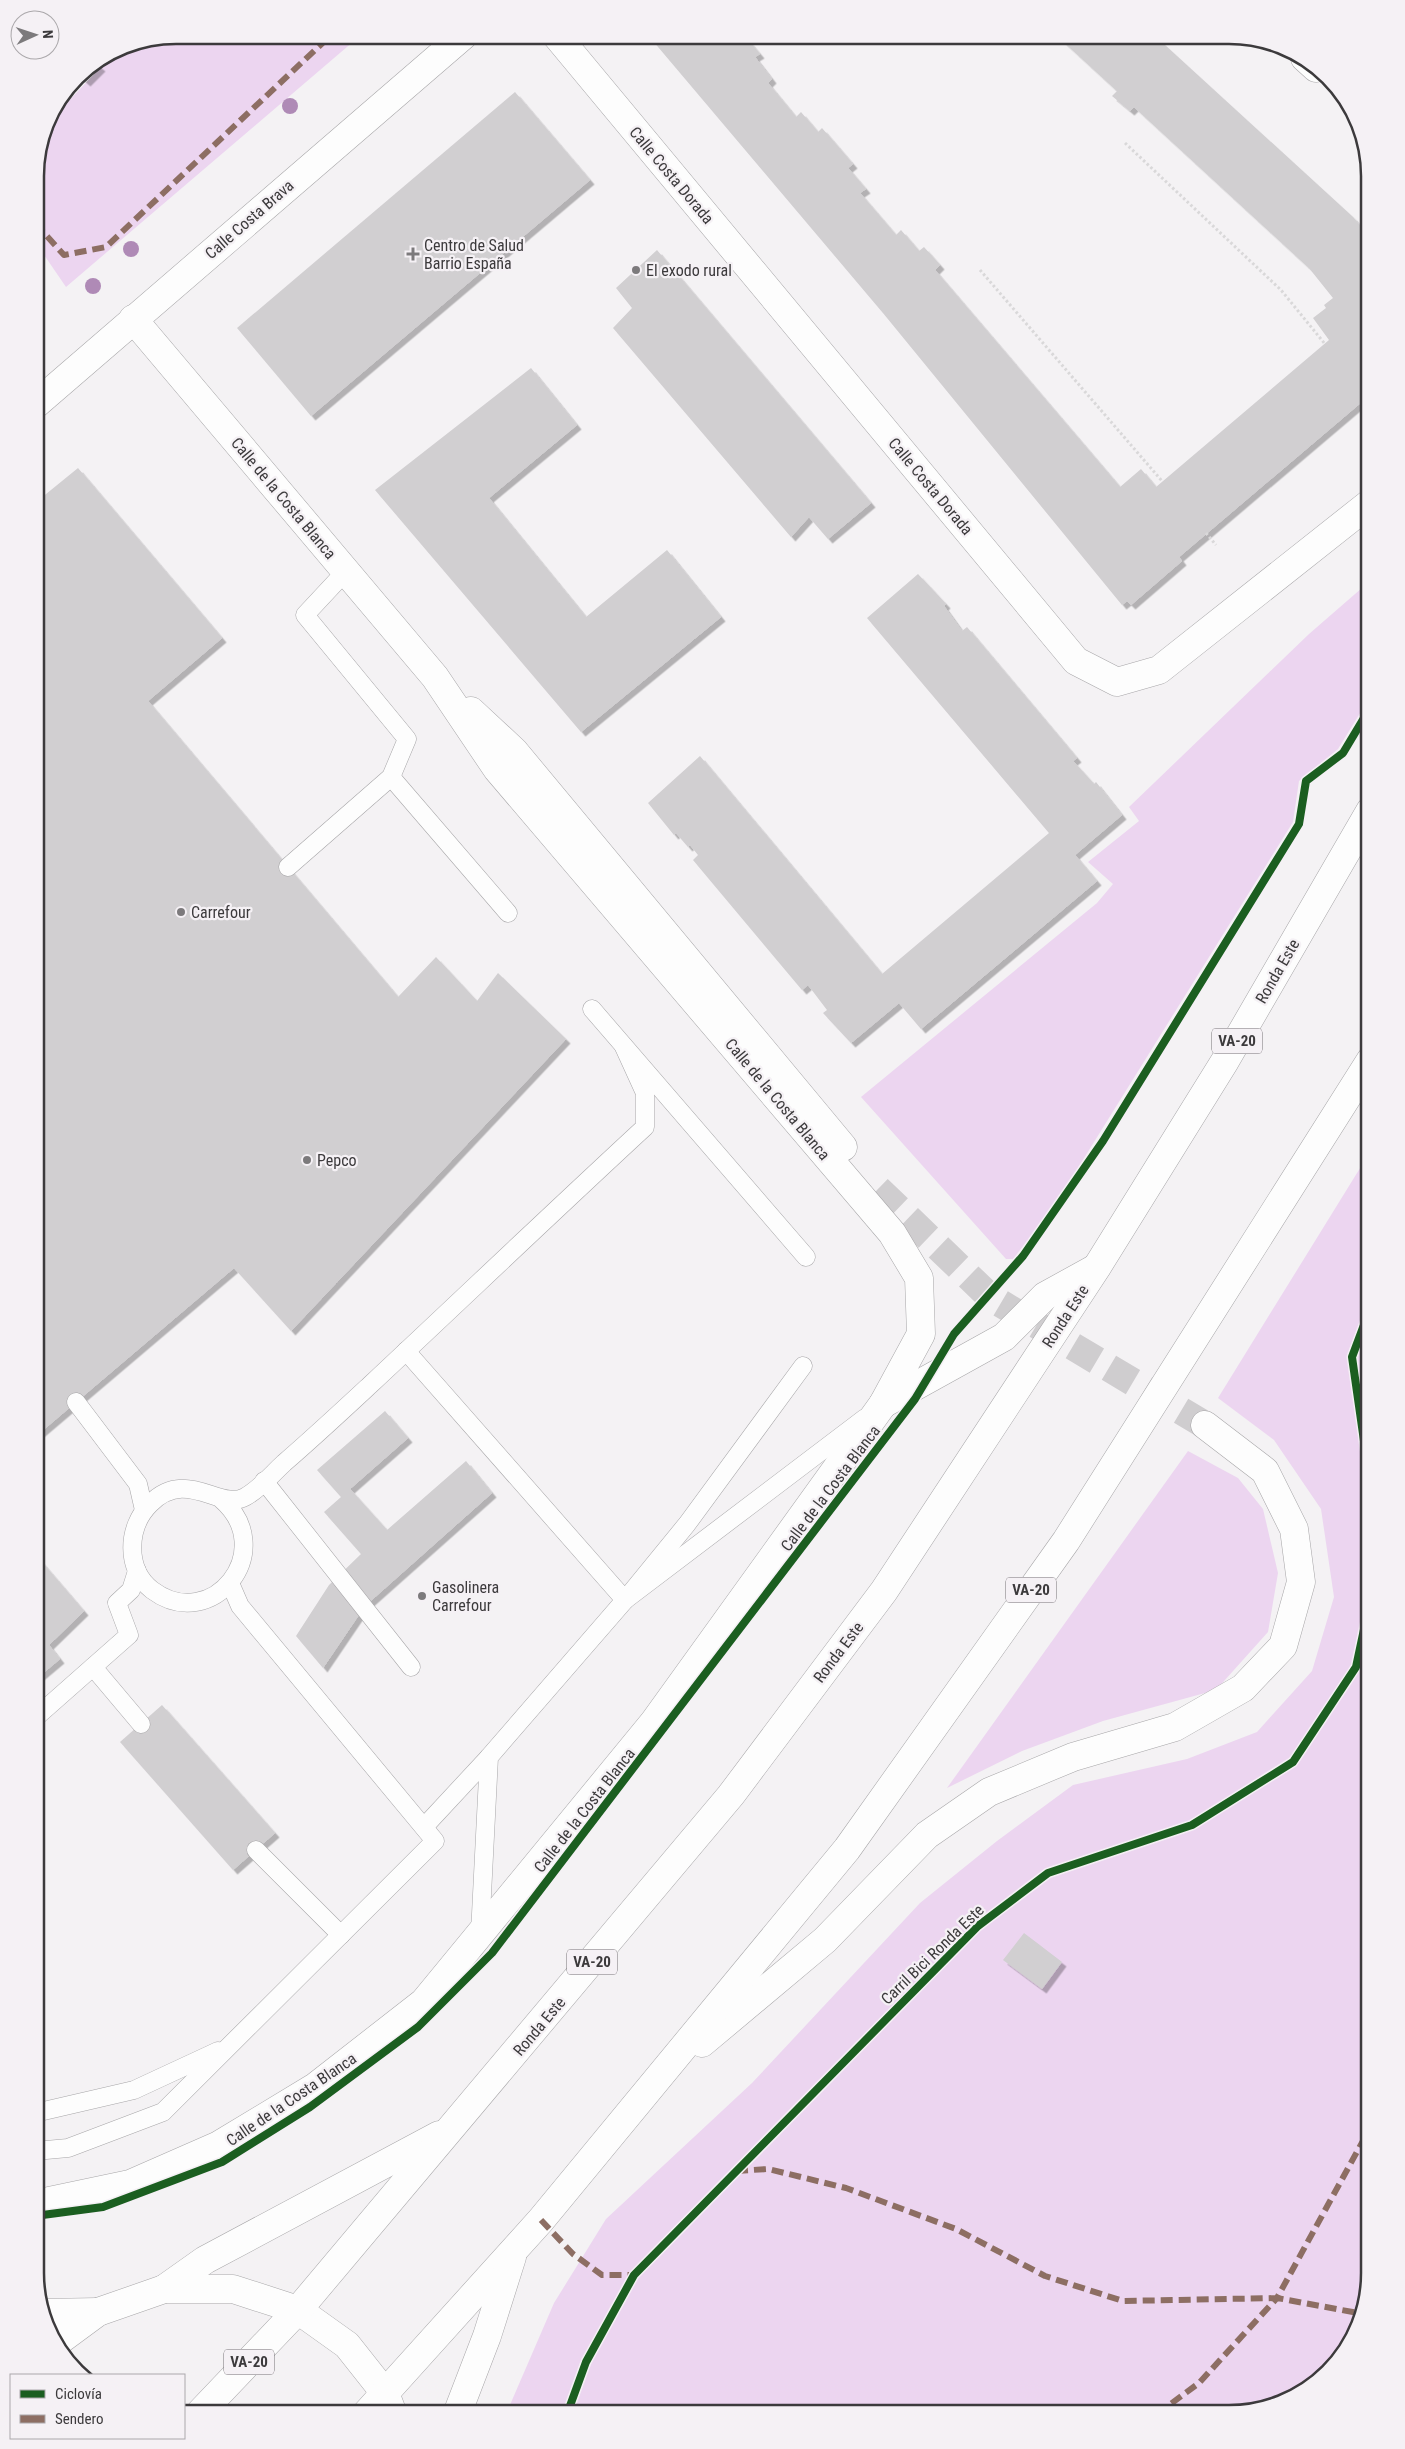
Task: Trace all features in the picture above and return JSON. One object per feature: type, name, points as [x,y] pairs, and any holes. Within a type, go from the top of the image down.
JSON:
[{"type":"main road","name":"Calle Costa Brava","points":[[44,397],[454,44]]},
{"type":"main road","name":"Calle Costa Dorada","points":[[563,44],[1076,661],[1117,682],[1159,670],[1361,510]]},
{"type":"main road","name":"Calle de la Costa Blanca","points":[[44,2202],[130,2184],[219,2146],[315,2086],[424,2002],[654,1722],[883,1404],[921,1334],[919,1278],[892,1233],[497,769],[435,677],[133,319]]},
{"type":"main road","name":"Calle de la Costa Blanca","points":[[435,677],[514,751],[878,1189]]},
{"type":"main road","name":"Ronda Este","points":[[208,2405],[298,2310],[743,1780],[884,1591],[1097,1267],[1225,1061],[1361,827]]},
{"type":"main road","name":"VA-20","points":[[389,2403],[847,1849],[1066,1541],[1361,1075]]},
{"type":"main road","points":[[883,1404],[930,1376],[961,1362],[1004,1337],[1045,1296],[1097,1267]]},
{"type":"main road","points":[[648,2088],[825,1940],[928,1835],[989,1792],[1073,1757],[1175,1727],[1243,1688],[1282,1646],[1301,1582],[1294,1529],[1264,1471],[1205,1426]]},
{"type":"main road","points":[[61,2339],[98,2312],[164,2289],[205,2260],[451,2129]]},
{"type":"main road","points":[[460,2405],[487,2336],[516,2248]]},
{"type":"main road","points":[[164,2289],[233,2289],[298,2310],[347,2345],[389,2403]]},
{"type":"main road","points":[[50,2313],[98,2312]]},
{"type":"lane","points":[[288,867],[391,777],[407,739],[304,615],[346,571]]},
{"type":"lane","points":[[391,777],[508,913]]},
{"type":"lane","points":[[592,1009],[806,1257]]},
{"type":"lane","points":[[239,1519],[244,1498],[406,1351],[645,1127],[645,1093],[624,1047]]},
{"type":"lane","points":[[406,1351],[625,1600]]},
{"type":"lane","points":[[424,1827],[489,1757],[625,1600],[687,1524],[803,1366]]},
{"type":"lane","points":[[76,1402],[138,1484],[144,1510]]},
{"type":"lane","points":[[625,1600],[883,1404]]},
{"type":"lane","points":[[264,1481],[411,1668]]},
{"type":"lane","points":[[138,1484],[161,1495]]},
{"type":"lane","points":[[192,1489],[207,1492],[221,1499],[239,1519],[244,1535],[244,1553],[240,1569],[230,1583],[213,1597],[198,1602],[181,1602],[166,1598],[152,1590],[137,1571],[132,1556],[132,1539],[136,1524],[144,1510],[161,1495],[176,1490],[192,1489]]},
{"type":"lane","points":[[221,1499],[244,1498]]},
{"type":"lane","points":[[44,1710],[129,1635],[117,1603],[131,1590],[137,1571]]},
{"type":"lane","points":[[44,2150],[68,2148],[162,2112],[435,1841],[240,1606],[230,1583]]},
{"type":"lane","points":[[131,1590],[152,1590]]},
{"type":"lane","points":[[213,1597],[240,1606]]},
{"type":"lane","points":[[93,1667],[141,1724]]},
{"type":"lane","points":[[480,1934],[489,1757]]},
{"type":"lane","points":[[256,1850],[341,1935]]},
{"type":"lane","points":[[44,2111],[134,2090],[230,2046]]},
{"type":"path","points":[[1125,143],[1281,290],[1325,344]]},
{"type":"path","points":[[980,270],[1162,481]]},
{"type":"path","points":[[1206,533],[1216,545]]},
{"type":"shaded area","points":[[350,44],[66,287],[44,255],[45,158],[48,141],[57,117],[63,106],[101,67],[117,57],[158,45]]},
{"type":"shaded area","points":[[1361,589],[1361,712],[1338,749],[1299,781],[1293,822],[1053,1208],[1013,1259],[1006,1259],[861,1097],[1097,903],[1113,884],[1088,862],[1139,821],[1129,807],[1309,634]]},
{"type":"shaded area","points":[[1361,1167],[1361,2274],[1357,2308],[1344,2339],[1334,2354],[1316,2373],[1288,2392],[1264,2401],[1247,2404],[510,2405],[554,2303],[606,2219],[752,2083],[920,1903],[997,1841],[1073,1785],[1187,1759],[1257,1732],[1312,1671],[1334,1597],[1321,1509],[1274,1440],[1218,1398]]},
{"type":"shaded area","points":[[1188,1451],[1238,1478],[1263,1509],[1278,1573],[1268,1632],[1216,1690],[1103,1721],[1022,1751],[947,1788]]},
{"type":"building","points":[[656,44],[752,44],[760,54],[755,57],[772,79],[768,83],[796,117],[801,112],[818,132],[822,128],[853,164],[848,168],[866,189],[860,193],[896,235],[901,230],[919,251],[924,247],[940,265],[935,270],[1120,487],[1141,469],[1156,487],[1329,340],[1313,318],[1326,308],[1324,305],[1333,298],[1309,268],[1134,107],[1130,111],[1112,96],[1117,91],[1066,44],[1164,44],[1353,217],[1361,227],[1361,403],[1179,557],[1182,561],[1131,605],[1127,601],[1122,605],[883,313]]},
{"type":"building","points":[[101,67],[86,82],[84,80]]},
{"type":"building","name":"Centro de Salud Barrio España","points":[[515,92],[590,180],[311,416],[237,328]]},
{"type":"building","points":[[657,250],[871,503],[828,539],[809,517],[791,537],[613,328],[632,308],[616,288]]},
{"type":"building","points":[[531,368],[577,425],[489,498],[586,617],[667,550],[721,617],[581,732],[375,490]]},
{"type":"building","name":"Carrefour","points":[[78,468],[222,638],[148,701],[398,997],[436,957],[477,1001],[498,973],[566,1039],[291,1331],[234,1268],[44,1429],[44,496]]},
{"type":"building","points":[[918,574],[946,604],[944,606],[962,631],[967,627],[1077,758],[1073,761],[1094,784],[1096,782],[1122,815],[1075,855],[1097,881],[921,1029],[899,1003],[851,1043],[823,1013],[827,1010],[808,985],[802,990],[693,860],[698,855],[690,845],[688,847],[676,833],[674,835],[648,803],[700,756],[882,974],[1049,833],[867,618]]},
{"type":"building","points":[[385,1411],[408,1438],[350,1489],[387,1530],[466,1461],[492,1493],[365,1606],[323,1668],[296,1636],[329,1585],[361,1554],[324,1512],[341,1497],[317,1470]]},
{"type":"building","points":[[44,1564],[84,1611],[49,1645],[60,1659],[44,1672]]},
{"type":"building","points":[[162,1705],[275,1833],[233,1870],[120,1742]]},
{"type":"building","points":[[1024,1933],[1062,1962],[1042,1989],[1003,1960]]},
{"type":"tunnel","points":[[878,1189],[990,1297],[1205,1425]]},
{"type":"marked path","points":[[44,233],[64,255],[106,247],[321,44]]},
{"type":"marked path","points":[[736,2171],[768,2169],[846,2188],[956,2229],[1045,2276],[1123,2301],[1277,2298],[1361,2144]]},
{"type":"marked path","points":[[541,2220],[573,2254],[602,2275],[634,2275]]},
{"type":"marked path","points":[[1169,2405],[1199,2383],[1277,2298],[1355,2313]]},
{"type":"cycle path","points":[[44,2215],[103,2207],[222,2162],[310,2107],[418,2027],[492,1953],[915,1399],[954,1334],[1023,1256],[1103,1141],[1299,824],[1306,781],[1343,753],[1361,723]]},
{"type":"cycle path","points":[[1361,1333],[1352,1357],[1361,1420]]},
{"type":"cycle path","name":"Carril Bici Ronda Este","points":[[570,2405],[586,2362],[634,2275],[978,1926],[1048,1873],[1192,1825],[1293,1762],[1356,1667],[1361,1643]]},
{"type":"place","name":"Centro de Salud Barrio España","points":[[413,254]]},
{"type":"place","name":"El exodo rural","points":[[636,270]]},
{"type":"place","name":"Carrefour","points":[[181,912]]},
{"type":"place","name":"Pepco","points":[[307,1160]]},
{"type":"place","name":"Gasolinera Carrefour","points":[[422,1596]]}]
